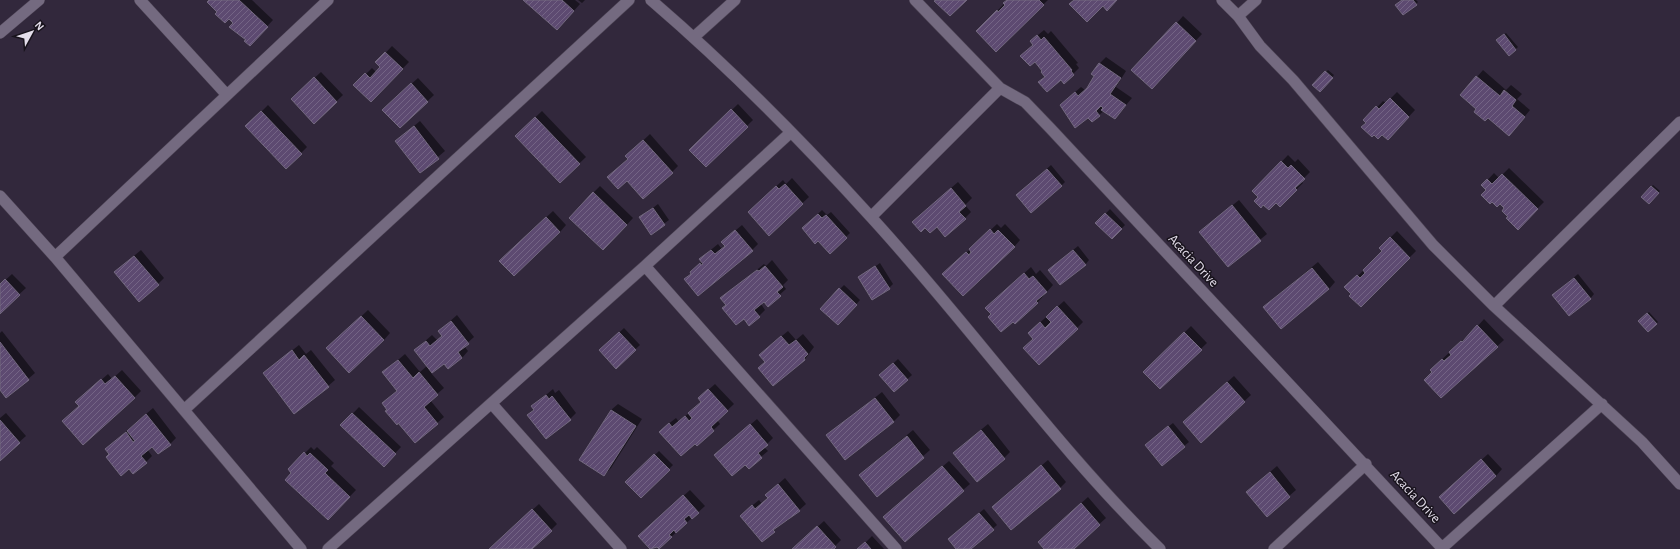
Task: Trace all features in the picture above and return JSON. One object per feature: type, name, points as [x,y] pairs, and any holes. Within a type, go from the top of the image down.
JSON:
[{"type":"street","points":[[0,33],[39,0]]},
{"type":"street","points":[[140,0],[226,94]]},
{"type":"street","points":[[55,257],[226,94],[328,0]]},
{"type":"street","points":[[184,410],[629,0]]},
{"type":"street","points":[[651,0],[694,37],[871,217],[1113,501],[1160,549]]},
{"type":"street","points":[[694,37],[735,0]]},
{"type":"street","name":"Acacia Drive","points":[[915,0],[1000,88],[1025,102],[1366,464],[1443,548]]},
{"type":"street","points":[[1222,0],[1238,16],[1260,46],[1293,80],[1433,245],[1494,306],[1642,442],[1680,484]]},
{"type":"street","points":[[1238,16],[1256,0]]},
{"type":"street","points":[[871,217],[1000,88]]},
{"type":"street","points":[[1494,306],[1680,122]]},
{"type":"street","points":[[328,549],[492,404],[790,133]]},
{"type":"street","points":[[0,196],[55,257],[302,549]]},
{"type":"street","points":[[645,266],[896,549]]},
{"type":"street","points":[[492,404],[622,549]]},
{"type":"street","points":[[1443,548],[1602,404]]},
{"type":"street","points":[[1274,549],[1366,464]]},
{"type":"building","points":[[209,0],[239,0],[268,27],[250,46],[244,41],[246,40],[229,27],[233,23],[229,19],[225,23],[215,14],[217,12],[207,2]]},
{"type":"building","points":[[523,0],[562,0],[574,11],[557,30]]},
{"type":"building","points":[[967,0],[950,16],[934,1]]},
{"type":"building","points":[[1007,0],[1039,0],[1044,5],[996,52],[976,31],[997,10],[998,12],[1005,5],[1003,3]]},
{"type":"building","points":[[1074,0],[1117,0],[1107,11],[1103,6],[1087,22],[1069,4]]},
{"type":"building","points":[[1402,0],[1413,0],[1417,5],[1403,15],[1395,5]]},
{"type":"building","points":[[1176,22],[1196,41],[1152,89],[1131,70]]},
{"type":"building","points":[[1504,34],[1516,50],[1509,56],[1496,40]]},
{"type":"building","points":[[1037,35],[1041,40],[1044,37],[1072,70],[1071,71],[1074,75],[1064,84],[1061,80],[1047,92],[1038,82],[1045,77],[1041,72],[1042,71],[1035,62],[1030,66],[1020,56],[1033,45],[1030,41]]},
{"type":"building","points":[[385,52],[403,69],[371,102],[353,85],[365,73],[370,78],[380,67],[375,62]]},
{"type":"building","points":[[1099,63],[1121,78],[1110,94],[1126,105],[1115,119],[1101,110],[1103,108],[1101,106],[1096,111],[1100,116],[1092,122],[1088,118],[1075,128],[1060,105],[1075,92],[1078,96],[1087,88],[1094,76],[1091,74]]},
{"type":"building","points":[[1325,71],[1333,78],[1320,92],[1312,85]]},
{"type":"building","points":[[1476,76],[1500,96],[1504,90],[1516,100],[1512,106],[1525,117],[1509,136],[1488,118],[1485,121],[1474,112],[1476,109],[1460,95]]},
{"type":"building","points":[[314,77],[337,102],[314,124],[291,99]]},
{"type":"building","points":[[411,83],[428,102],[400,128],[382,110]]},
{"type":"building","points":[[1390,98],[1409,117],[1388,140],[1382,135],[1378,139],[1374,135],[1372,137],[1361,127],[1366,123],[1363,120],[1376,106],[1379,109]]},
{"type":"building","points":[[731,109],[748,127],[706,167],[689,150]]},
{"type":"building","points":[[261,111],[302,154],[286,169],[245,126]]},
{"type":"building","points":[[535,117],[580,164],[560,183],[515,136]]},
{"type":"building","points":[[414,126],[439,159],[420,173],[395,141]]},
{"type":"building","points":[[643,140],[673,173],[643,199],[627,181],[618,189],[607,177],[628,159],[625,156]]},
{"type":"building","points":[[1281,161],[1288,168],[1291,165],[1305,179],[1295,188],[1297,190],[1280,207],[1276,203],[1269,210],[1263,205],[1261,208],[1254,201],[1258,197],[1252,191]]},
{"type":"building","points":[[1047,169],[1062,186],[1031,213],[1016,195]]},
{"type":"building","points":[[1502,174],[1538,209],[1518,230],[1506,218],[1508,217],[1502,211],[1504,208],[1500,204],[1497,207],[1492,202],[1490,204],[1481,195],[1486,190],[1481,185],[1487,179],[1492,184]]},
{"type":"building","points":[[785,184],[803,204],[769,236],[748,212],[776,186],[779,189]]},
{"type":"building","points":[[1651,186],[1659,193],[1649,204],[1641,197]]},
{"type":"building","points":[[951,188],[966,206],[959,212],[966,219],[945,237],[937,227],[930,233],[925,228],[921,232],[912,222]]},
{"type":"building","points":[[593,192],[627,225],[603,250],[569,218]]},
{"type":"building","points":[[1232,205],[1261,241],[1228,267],[1199,232]]},
{"type":"building","points":[[653,208],[665,225],[651,235],[639,217]]},
{"type":"building","points":[[1105,213],[1122,229],[1112,239],[1095,223]]},
{"type":"building","points":[[818,214],[822,218],[826,215],[847,238],[830,254],[818,241],[815,244],[802,228]]},
{"type":"building","points":[[546,217],[560,232],[514,276],[499,261]]},
{"type":"building","points":[[990,229],[994,234],[998,230],[1015,247],[963,296],[942,274],[966,252],[969,255],[971,252],[969,249]]},
{"type":"building","points":[[735,230],[753,251],[698,296],[684,279],[691,274],[690,272],[700,263],[701,265],[703,264],[699,259],[711,250],[715,254],[725,246],[721,242]]},
{"type":"building","points":[[1390,237],[1410,258],[1361,307],[1349,296],[1351,294],[1344,287],[1357,275],[1360,278],[1365,273],[1363,270],[1382,251],[1379,248]]},
{"type":"building","points":[[1073,250],[1086,265],[1060,285],[1048,270]]},
{"type":"building","points":[[134,256],[159,285],[139,302],[114,272]]},
{"type":"building","points":[[765,266],[783,287],[777,292],[781,296],[768,307],[764,302],[754,310],[760,317],[749,326],[744,319],[736,325],[722,308],[726,305],[720,298],[757,270],[759,271]]},
{"type":"building","points":[[875,266],[890,289],[872,300],[858,277]]},
{"type":"building","points":[[1312,268],[1329,289],[1281,329],[1263,307]]},
{"type":"building","points":[[1024,273],[1029,279],[1033,276],[1047,292],[1036,301],[1038,303],[1015,324],[1013,322],[1001,332],[988,317],[991,314],[985,308]]},
{"type":"building","points":[[1574,278],[1591,299],[1569,316],[1552,295]]},
{"type":"building","points":[[5,279],[20,295],[0,314],[0,284]]},
{"type":"building","points":[[839,288],[857,305],[838,325],[820,309]]},
{"type":"building","points":[[1057,306],[1078,329],[1039,365],[1023,348],[1033,339],[1028,333],[1040,322],[1045,328],[1051,322],[1046,317]]},
{"type":"building","points":[[1647,313],[1657,324],[1648,332],[1638,321]]},
{"type":"building","points":[[361,316],[384,340],[349,373],[326,348]]},
{"type":"building","points":[[451,321],[469,344],[458,352],[462,358],[448,369],[444,364],[432,373],[414,350],[426,341],[430,346],[442,336],[438,331]]},
{"type":"building","points":[[1477,325],[1498,347],[1441,398],[1424,380],[1432,372],[1430,370],[1442,359],[1444,361],[1451,355],[1449,352],[1461,341],[1462,342]]},
{"type":"building","points":[[619,332],[636,350],[616,369],[599,350]]},
{"type":"building","points":[[1184,332],[1202,350],[1160,389],[1143,372]]},
{"type":"building","points":[[781,336],[789,345],[796,340],[808,354],[804,358],[805,360],[773,386],[758,368],[765,362],[759,355]]},
{"type":"building","points":[[0,342],[29,380],[6,398],[0,390]]},
{"type":"building","points":[[292,350],[299,360],[304,355],[329,387],[294,414],[263,373]]},
{"type":"building","points":[[398,360],[413,378],[419,372],[438,395],[424,407],[438,424],[415,443],[398,423],[397,425],[385,411],[387,410],[382,403],[397,391],[382,372]]},
{"type":"building","points":[[893,363],[908,380],[894,392],[879,375]]},
{"type":"building","points":[[115,376],[135,398],[83,445],[62,421],[79,406],[75,402],[101,379],[105,384]]},
{"type":"building","points":[[1227,382],[1245,402],[1201,443],[1183,422]]},
{"type":"building","points":[[708,389],[728,411],[711,427],[714,431],[697,446],[695,444],[681,456],[659,432],[669,423],[672,427],[685,416],[689,421],[692,418],[688,413],[701,402],[698,398]]},
{"type":"building","points":[[546,395],[549,399],[552,396],[571,420],[546,439],[527,415],[534,410],[531,406]]},
{"type":"building","points":[[875,398],[894,422],[845,460],[826,435]]},
{"type":"building","points":[[611,410],[636,426],[604,476],[579,460]]},
{"type":"building","points":[[352,413],[396,454],[384,467],[340,425]]},
{"type":"building","points":[[146,414],[171,445],[158,454],[152,447],[141,456],[147,463],[133,474],[129,469],[121,476],[106,457],[109,454],[105,449],[126,432],[133,442],[135,441],[127,431]]},
{"type":"building","points":[[0,420],[20,443],[0,461]]},
{"type":"building","points":[[750,424],[768,445],[758,453],[762,458],[749,469],[745,465],[732,476],[714,455]]},
{"type":"building","points":[[1168,426],[1185,447],[1162,466],[1145,445]]},
{"type":"building","points":[[981,430],[1005,459],[977,482],[953,453]]},
{"type":"building","points":[[907,436],[924,458],[877,497],[859,475]]},
{"type":"building","points":[[304,452],[307,456],[310,453],[328,470],[325,473],[350,497],[328,520],[285,480],[291,473],[288,469]]},
{"type":"building","points":[[654,454],[670,470],[641,498],[625,482]]},
{"type":"building","points":[[1481,459],[1496,476],[1454,514],[1439,497]]},
{"type":"building","points":[[1041,465],[1061,489],[1011,530],[992,507]]},
{"type":"building","points":[[942,466],[964,491],[905,542],[883,517]]},
{"type":"building","points":[[1270,472],[1290,497],[1267,517],[1246,492]]},
{"type":"building","points":[[778,484],[800,511],[773,530],[775,532],[762,542],[740,516],[752,505],[755,509],[768,498],[765,495]]},
{"type":"building","points":[[683,495],[699,513],[692,519],[689,515],[684,519],[687,523],[676,533],[674,530],[669,535],[672,537],[659,549],[657,547],[650,549],[638,536]]},
{"type":"building","points":[[1081,503],[1100,525],[1074,549],[1044,549],[1038,542]]},
{"type":"building","points":[[532,509],[552,531],[532,549],[489,549]]},
{"type":"building","points":[[979,513],[994,530],[971,549],[956,549],[948,539]]},
{"type":"building","points":[[817,526],[836,547],[834,549],[792,549]]},
{"type":"building","points":[[865,542],[871,549],[857,549]]}]
